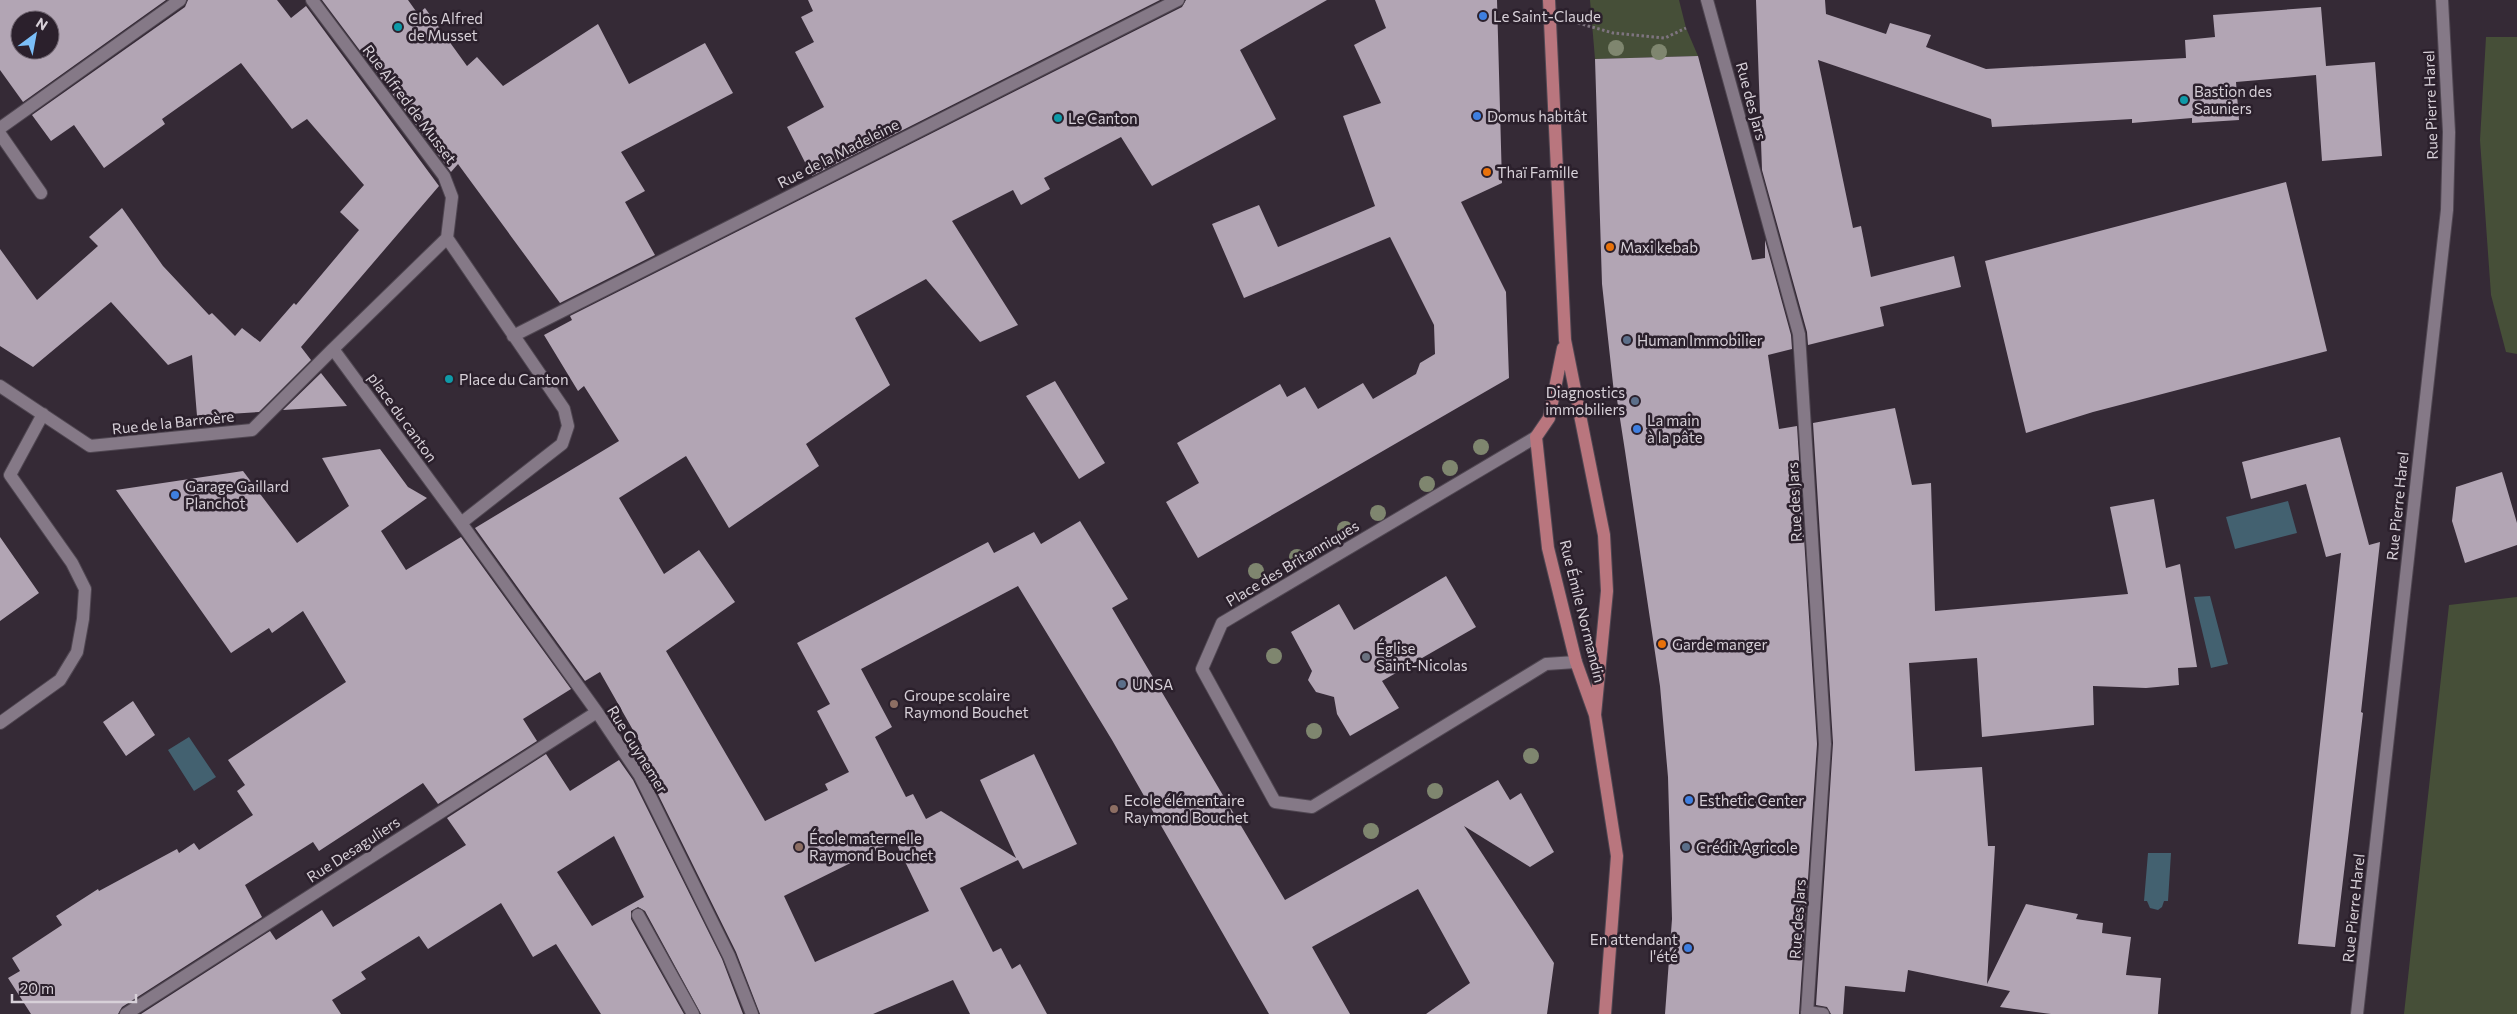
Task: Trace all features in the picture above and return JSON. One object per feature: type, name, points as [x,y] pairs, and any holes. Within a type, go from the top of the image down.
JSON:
[{"type":"main road","name":"Rue Émile Normandin","points":[[1550,0],[1565,340],[1604,535],[1607,591],[1595,715]]},
{"type":"main road","name":"Rue Émile Normandin","points":[[1565,340],[1549,418],[1536,437],[1548,548],[1576,662],[1595,715],[1617,856],[1605,1014]]},
{"type":"street","points":[[0,128],[180,0]]},
{"type":"street","name":"Rue Alfred de Musset","points":[[312,0],[444,176],[452,197],[447,238]]},
{"type":"street","name":"Rue de la Madeleine","points":[[513,336],[1178,0]]},
{"type":"street","name":"Rue des Jars","points":[[1707,0],[1799,334],[1825,744],[1807,1013]]},
{"type":"street","name":"Rue Pierre Harel","points":[[2357,1014],[2447,210],[2449,132],[2442,0]]},
{"type":"street","points":[[0,134],[41,193]]},
{"type":"street","points":[[333,349],[447,238],[564,410],[568,426],[562,444],[461,523]]},
{"type":"street","name":"Rue de la Barroère","points":[[0,386],[90,446],[252,430],[333,349]]},
{"type":"street","name":"place du canton","points":[[333,349],[461,523]]},
{"type":"street","points":[[0,724],[60,680],[77,652],[83,619],[85,589],[72,563],[10,475],[43,414]]},
{"type":"street","name":"Place des Britanniques","points":[[1536,437],[1222,623],[1202,669],[1275,802],[1312,807],[1546,664],[1576,662]]},
{"type":"street","name":"Rue Guynemer","points":[[461,523],[597,712],[640,776],[729,956],[752,1014]]},
{"type":"street","name":"Rue Desaguliers","points":[[126,1014],[597,712]]},
{"type":"street","points":[[638,915],[693,1014]]},
{"type":"street","points":[[1807,1013],[1823,1014]]},
{"type":"path","points":[[1552,14],[1613,33],[1664,38],[1686,28],[1691,21]]},
{"type":"green space","points":[[1590,0],[1679,0],[1686,28],[1698,56],[1595,59]]},
{"type":"green space","points":[[2486,37],[2517,37],[2517,354],[2506,352],[2491,295],[2480,140]]},
{"type":"green space","points":[[2517,597],[2517,1014],[2404,1014],[2449,605]]},
{"type":"water","points":[[2288,501],[2297,533],[2235,549],[2226,517]]},
{"type":"water","points":[[2210,596],[2228,664],[2211,668],[2194,597]]},
{"type":"water","points":[[189,737],[216,777],[194,791],[168,750]]},
{"type":"water","points":[[2148,853],[2171,853],[2168,901],[2164,901],[2162,907],[2158,910],[2150,908],[2147,901],[2144,901]]},
{"type":"building","points":[[0,0],[166,0],[23,102],[0,70]]},
{"type":"building","points":[[188,0],[277,0],[291,18],[306,6],[439,186],[301,347],[311,360],[259,412],[197,416],[192,355],[168,365],[111,302],[33,367],[0,346],[0,249],[37,300],[98,246],[89,237],[122,208],[163,266],[209,315],[212,313],[235,336],[242,328],[260,342],[294,303],[296,305],[359,230],[340,212],[364,185],[307,119],[292,129],[241,63],[162,119],[165,124],[104,168],[74,125],[51,141],[32,115],[185,7]]},
{"type":"building","points":[[322,0],[408,0],[418,14],[425,8],[467,66],[477,57],[503,86],[598,24],[629,84],[705,43],[733,93],[621,152],[645,191],[625,202],[655,255],[560,303],[458,164],[451,172]]},
{"type":"building","points":[[808,0],[1160,0],[812,176],[787,127],[824,107],[795,52],[814,42],[801,17],[813,11]]},
{"type":"building","points":[[1186,0],[1327,0],[1240,50],[1276,119],[1152,186],[1121,137],[1044,178],[1050,189],[1021,205],[1013,190],[952,221],[1018,325],[980,342],[926,279],[855,318],[890,385],[806,444],[819,466],[729,528],[686,456],[619,498],[664,574],[699,550],[735,602],[666,651],[765,821],[828,790],[825,784],[849,772],[817,711],[830,704],[797,643],[988,542],[994,553],[1034,532],[1041,544],[1080,521],[1128,599],[1112,608],[1285,900],[1498,780],[1510,800],[1521,793],[1554,852],[1530,867],[1464,826],[1554,963],[1547,1014],[1426,1014],[1470,983],[1418,889],[1312,947],[1350,1014],[1269,1014],[1112,740],[1018,586],[861,669],[892,727],[875,737],[906,797],[913,794],[926,819],[941,811],[1016,858],[980,780],[1034,754],[1077,844],[1023,869],[1018,860],[960,888],[993,952],[1001,948],[1012,969],[1020,964],[1047,1014],[970,1014],[953,980],[873,1014],[760,1014],[736,952],[647,772],[633,751],[642,746],[600,672],[585,681],[475,528],[619,441],[584,386],[578,391],[544,335],[572,320],[570,316],[1182,7]],"holes":[[[895,841],[929,911],[815,962],[784,896]]]},
{"type":"building","points":[[1375,0],[1497,0],[1502,183],[1461,202],[1506,292],[1509,378],[1198,558],[1166,502],[1199,483],[1177,443],[1280,384],[1287,397],[1305,387],[1318,409],[1363,383],[1373,399],[1416,374],[1420,363],[1435,354],[1434,325],[1390,237],[1244,298],[1212,224],[1259,205],[1278,247],[1375,206],[1343,116],[1381,103],[1354,45],[1386,28]]},
{"type":"building","points":[[1756,0],[1825,0],[1826,14],[1886,34],[1890,23],[1931,35],[1926,47],[1986,69],[2186,58],[2185,40],[2215,37],[2213,15],[2321,7],[2326,66],[2375,62],[2382,156],[2322,161],[2316,75],[2236,82],[2239,120],[2192,123],[2192,118],[2132,123],[2132,119],[1992,127],[1991,119],[1818,60],[1853,228],[1861,226],[1871,277],[1954,256],[1961,287],[1880,307],[1884,326],[1808,345],[1807,332],[1762,170]]},
{"type":"building","points":[[1698,56],[1752,260],[1765,258],[1765,240],[1791,335],[1792,349],[1768,355],[1779,429],[1797,426],[1817,744],[1799,1014],[1665,1014],[1672,919],[1668,777],[1660,686],[1616,393],[1614,393],[1602,284],[1595,59]]},
{"type":"building","points":[[2286,182],[2327,351],[2093,412],[2026,433],[1985,261]]},
{"type":"building","points":[[321,373],[347,406],[283,410]]},
{"type":"building","points":[[1055,381],[1105,463],[1079,479],[1026,396]]},
{"type":"building","points":[[1895,408],[1912,485],[1931,483],[1935,611],[2128,594],[2110,507],[2154,499],[2166,568],[2180,564],[2197,667],[2178,668],[2179,685],[2146,688],[2093,686],[2094,725],[1982,737],[1977,658],[1909,663],[1915,771],[1982,767],[1988,846],[1995,846],[1987,984],[2026,904],[2078,914],[2076,919],[2103,923],[2102,933],[2131,937],[2126,975],[2161,978],[2158,1014],[2051,1014],[2000,1007],[2010,991],[1908,970],[1905,992],[1845,986],[1843,1014],[1831,1014],[1827,1007],[1816,1005],[1833,743],[1813,423]]},
{"type":"building","points":[[2340,437],[2369,545],[2380,542],[2361,712],[2363,713],[2335,947],[2298,944],[2341,553],[2326,557],[2306,484],[2251,499],[2242,462]]},
{"type":"building","points":[[380,449],[408,487],[427,498],[381,531],[406,570],[461,537],[571,689],[523,719],[537,741],[438,804],[423,783],[319,851],[313,842],[245,885],[262,917],[122,1007],[118,1014],[31,1014],[8,978],[20,971],[12,958],[62,925],[56,916],[98,889],[99,891],[177,849],[179,853],[194,843],[199,850],[253,815],[237,791],[245,785],[228,760],[346,682],[303,611],[272,633],[269,628],[231,653],[116,490],[243,471],[297,543],[349,506],[322,458]]},
{"type":"building","points":[[2502,472],[2517,523],[2517,545],[2465,563],[2452,521],[2456,487]]},
{"type":"building","points":[[0,537],[39,593],[0,621]]},
{"type":"building","name":"Église Saint-Nicolas","points":[[1446,576],[1476,627],[1382,681],[1399,708],[1350,736],[1337,714],[1334,697],[1316,692],[1308,680],[1312,671],[1291,632],[1339,604],[1354,630]]},
{"type":"building","points":[[133,701],[155,735],[126,756],[103,722]]},
{"type":"building","points":[[546,754],[570,791],[619,760],[633,780],[722,959],[743,1014],[701,1014],[645,911],[638,907],[631,911],[631,919],[684,1014],[601,1014],[556,944],[533,957],[501,903],[428,949],[419,936],[361,972],[366,979],[332,1000],[341,1014],[141,1014],[270,931],[276,940],[322,910],[333,927],[466,845],[447,818]],"holes":[[[614,836],[644,897],[592,926],[557,872]]]},
{"type":"place","name":"Le Saint-Claude","points":[[1483,16]]},
{"type":"place","name":"Clos Alfred de Musset","points":[[398,27]]},
{"type":"place","name":"Bastion des Sauniers","points":[[2184,100]]},
{"type":"place","name":"Domus habitât","points":[[1477,116]]},
{"type":"place","name":"Le Canton","points":[[1058,118]]},
{"type":"place","name":"Thaï Famille","points":[[1487,172]]},
{"type":"place","name":"Maxi kebab","points":[[1610,247]]},
{"type":"place","name":"Human Immobilier","points":[[1627,340]]},
{"type":"place","name":"Place du Canton","points":[[449,379]]},
{"type":"place","name":"Diagnostics immobiliers","points":[[1635,401]]},
{"type":"place","name":"La main à la pâte","points":[[1637,429]]},
{"type":"place","name":"Garage Gaillard Planchot","points":[[175,495]]},
{"type":"place","name":"Garde manger","points":[[1662,644]]},
{"type":"place","name":"Église Saint-Nicolas","points":[[1366,657]]},
{"type":"place","name":"UNSA","points":[[1122,684]]},
{"type":"place","name":"Groupe scolaire Raymond Bouchet","points":[[894,704]]},
{"type":"place","name":"Esthetic Center","points":[[1689,800]]},
{"type":"place","name":"Ecole élémentaire Raymond Bouchet","points":[[1114,809]]},
{"type":"place","name":"École maternelle Raymond Bouchet","points":[[799,847]]},
{"type":"place","name":"Crédit Agricole","points":[[1686,847]]},
{"type":"place","name":"En attendant l'été","points":[[1688,948]]}]
